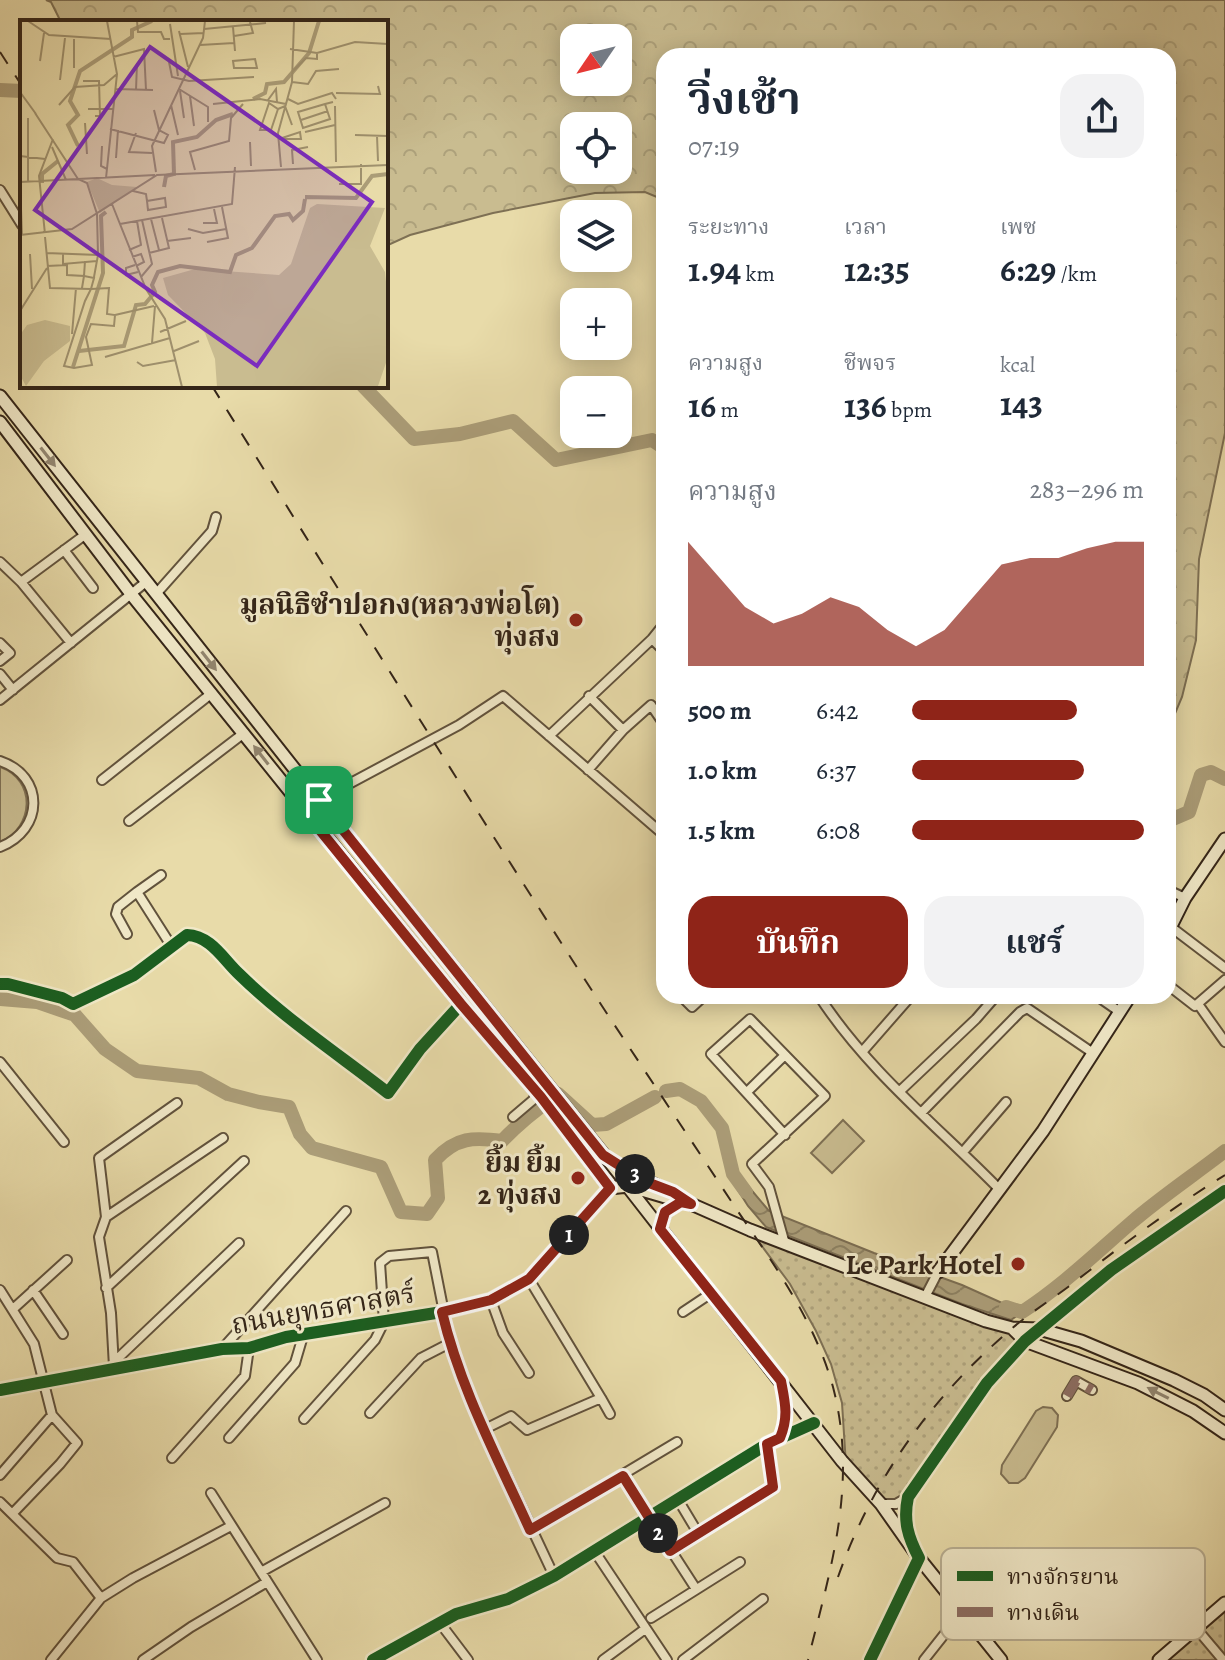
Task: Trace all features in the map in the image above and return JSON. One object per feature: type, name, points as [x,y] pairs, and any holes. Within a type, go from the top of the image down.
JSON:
[{"type":"main road","points":[[0,396],[319,800],[543,1093],[610,1188],[628,1186],[686,1203],[1012,1328],[1039,1329],[1081,1341],[1204,1395],[1225,1410]]},
{"type":"main road","points":[[0,422],[131,594],[461,1004],[543,1093],[576,1121],[620,1175],[673,1192],[686,1203]]},
{"type":"main road","points":[[1176,917],[1185,898],[1225,839]]},
{"type":"main road","points":[[938,1272],[1043,1131],[1125,1004]]},
{"type":"main road","points":[[603,1155],[644,1181]]},
{"type":"main road","points":[[628,1186],[710,1294],[881,1504],[941,1586]]},
{"type":"main road","name":"ถนนยุทธศาสตร์","points":[[0,1390],[114,1364],[249,1348],[286,1337],[442,1312],[491,1300],[529,1279],[610,1188]]},
{"type":"main road","points":[[660,1229],[665,1212],[686,1203]]},
{"type":"main road","points":[[1012,1328],[1025,1341],[1138,1383],[1193,1411],[1225,1433]]},
{"type":"main road","points":[[1205,1620],[1225,1603]]},
{"type":"main road","points":[[985,1640],[1001,1660]]},
{"type":"main road","points":[[1159,1660],[1182,1640]]},
{"type":"street","points":[[0,190],[20,222]]},
{"type":"street","points":[[156,594],[212,531],[216,517]]},
{"type":"street","points":[[21,582],[86,534]]},
{"type":"street","points":[[64,550],[93,588]]},
{"type":"street","points":[[0,562],[21,582],[71,643]]},
{"type":"street","points":[[0,700],[146,582]]},
{"type":"street","points":[[549,736],[656,634]]},
{"type":"street","points":[[652,639],[656,643]]},
{"type":"street","points":[[0,643],[10,653],[0,661]]},
{"type":"street","points":[[0,674],[13,690]]},
{"type":"street","points":[[102,780],[212,693]]},
{"type":"street","points":[[306,813],[319,800],[459,725],[503,696],[656,828]]},
{"type":"street","points":[[589,696],[623,730]]},
{"type":"street","points":[[588,770],[623,730],[651,705],[656,712]]},
{"type":"street","points":[[129,821],[244,733]]},
{"type":"street","points":[[0,761],[15,768],[25,779],[32,791],[33,806],[23,833],[0,847]]},
{"type":"street","points":[[127,934],[116,914],[118,907],[161,875]]},
{"type":"street","points":[[137,892],[172,947]]},
{"type":"street","points":[[1176,894],[1185,898]]},
{"type":"street","points":[[1176,934],[1225,968]]},
{"type":"street","points":[[0,984],[62,998],[73,1004],[134,975],[187,935],[197,935],[210,942],[256,990],[388,1093],[420,1049],[461,1004]]},
{"type":"street","points":[[1176,991],[1195,1006],[1225,980]]},
{"type":"street","points":[[825,1004],[862,1052],[998,1188]]},
{"type":"street","points":[[862,1052],[904,1004]]},
{"type":"street","points":[[900,1091],[989,1004]]},
{"type":"street","points":[[1108,1004],[1120,1012]]},
{"type":"street","points":[[1198,1004],[1225,1042]]},
{"type":"street","points":[[921,1113],[1027,1008],[1093,1053]]},
{"type":"street","points":[[784,1241],[769,1187],[752,1164],[785,1135],[825,1096],[750,1019],[711,1054],[785,1135]]},
{"type":"street","points":[[747,1092],[785,1055]]},
{"type":"street","points":[[1,1064],[64,1142]]},
{"type":"street","points":[[513,1117],[543,1093]]},
{"type":"street","points":[[963,1152],[1006,1102]]},
{"type":"street","points":[[114,1364],[99,1237],[106,1217],[99,1158],[177,1103]]},
{"type":"street","points":[[106,1217],[223,1138]]},
{"type":"street","points":[[106,1288],[244,1161]]},
{"type":"street","points":[[620,1175],[628,1186]]},
{"type":"street","points":[[870,1660],[919,1558],[906,1527],[908,1497],[1001,1365],[1025,1341],[1111,1270],[1225,1191]]},
{"type":"street","points":[[222,1349],[346,1211]]},
{"type":"street","points":[[114,1364],[239,1243]]},
{"type":"street","points":[[304,1419],[375,1340],[384,1322],[380,1263],[389,1256],[432,1252],[450,1343],[530,1530],[554,1576]]},
{"type":"street","points":[[13,1309],[67,1260]]},
{"type":"street","points":[[926,1294],[938,1272]]},
{"type":"street","points":[[529,1279],[610,1414]]},
{"type":"street","points":[[0,1290],[34,1344],[52,1415],[77,1443],[13,1513]]},
{"type":"street","points":[[33,1290],[63,1334]]},
{"type":"street","points":[[683,1312],[710,1294]]},
{"type":"street","points":[[491,1300],[503,1333],[529,1373]]},
{"type":"street","points":[[229,1438],[295,1363],[303,1336]]},
{"type":"street","points":[[370,1413],[421,1358],[450,1343]]},
{"type":"street","points":[[172,1458],[245,1376],[249,1348]]},
{"type":"street","points":[[1001,1365],[1022,1351],[1043,1348]]},
{"type":"street","points":[[780,1438],[787,1413],[781,1381]]},
{"type":"street","points":[[1067,1396],[1076,1381],[1092,1390]]},
{"type":"street","points":[[485,1429],[511,1416],[527,1430],[601,1398]]},
{"type":"street","points":[[0,1475],[52,1415]]},
{"type":"street","points":[[373,1660],[469,1609],[490,1606],[554,1576],[767,1444],[814,1423]]},
{"type":"street","points":[[530,1530],[677,1442]]},
{"type":"street","points":[[670,1551],[773,1487],[767,1444]]},
{"type":"street","points":[[623,1476],[696,1589]]},
{"type":"street","points":[[211,1493],[317,1660]]},
{"type":"street","points":[[881,1504],[896,1504],[908,1497]]},
{"type":"street","points":[[677,1498],[698,1533]]},
{"type":"street","points":[[0,1502],[57,1558],[73,1562],[101,1598]]},
{"type":"street","points":[[261,1572],[385,1503]]},
{"type":"street","points":[[51,1660],[101,1598],[231,1526]]},
{"type":"street","points":[[595,1552],[667,1660]]},
{"type":"street","points":[[651,1618],[740,1562]]},
{"type":"street","points":[[143,1660],[267,1582]]},
{"type":"street","points":[[683,1660],[763,1599]]},
{"type":"street","points":[[440,1623],[468,1660]]},
{"type":"street","points":[[603,1660],[645,1629]]},
{"type":"street","points":[[924,1660],[941,1639]]},
{"type":"street","points":[[1205,1639],[1223,1660]]},
{"type":"green space","points":[[46,0],[1225,0],[1225,433],[1199,559],[1196,640],[1176,711],[1176,48],[656,48],[656,197],[645,192],[595,193],[493,213],[410,235],[388,245],[388,20],[60,20],[51,2]]},
{"type":"green space","points":[[0,767],[20,782],[27,804],[20,826],[0,842]]},
{"type":"green space","points":[[843,1120],[864,1141],[832,1173],[811,1153]]},
{"type":"green space","points":[[750,1230],[1012,1328],[1025,1341],[1001,1365],[908,1497],[881,1504],[846,1465],[842,1403],[831,1364],[790,1284]]},
{"type":"green space","points":[[1043,1407],[1052,1408],[1058,1415],[1057,1427],[1025,1478],[1018,1483],[1009,1483],[1001,1474],[1002,1465],[1036,1411]]},
{"type":"green space","points":[[1225,1603],[1225,1660],[1159,1660],[1182,1640],[1205,1640],[1205,1620]]},
{"type":"water","points":[[738,1174],[769,1211],[962,1285],[1022,1312],[1011,1320],[962,1304],[766,1227],[731,1179]]},
{"type":"waterway","points":[[0,90],[20,91]]},
{"type":"waterway","points":[[365,388],[414,439],[460,434],[513,421],[556,460],[652,440],[656,443]]},
{"type":"waterway","points":[[1176,818],[1189,812],[1201,775],[1211,772],[1225,779]]},
{"type":"waterway","points":[[0,999],[37,1002],[75,1015],[105,1049],[137,1071],[199,1078],[228,1094],[289,1107],[300,1134],[312,1148],[381,1167],[401,1212],[427,1214],[438,1198],[435,1160],[443,1152],[466,1140],[502,1141],[558,1094],[592,1125],[606,1124],[655,1097]]},
{"type":"waterway","points":[[666,1091],[680,1089],[701,1101],[722,1128],[733,1174],[746,1192]]},
{"type":"waterway","points":[[1006,1307],[1022,1312],[1037,1302],[1143,1213],[1225,1151]]},
{"type":"railway","points":[[0,52],[20,83]]},
{"type":"railway","points":[[213,388],[552,929],[778,1271],[815,1339],[833,1387],[843,1457],[833,1558],[808,1660]]},
{"type":"railway","points":[[838,1577],[852,1541],[886,1474],[954,1384],[1024,1319],[1147,1227],[1225,1175]]},
{"type":"marked path","points":[[1067,1396],[1076,1381],[1092,1390]]},
{"type":"cycle path","points":[[0,984],[62,998],[73,1004],[134,975],[187,935],[195,936],[216,949],[274,1006],[388,1093],[420,1049],[461,1004]]},
{"type":"cycle path","points":[[0,1390],[222,1349],[249,1348],[286,1337],[442,1312],[491,1300],[529,1279],[610,1188]]},
{"type":"cycle path","points":[[870,1660],[919,1558],[908,1529],[908,1497],[987,1383],[1025,1341],[1111,1270],[1225,1191]]},
{"type":"cycle path","points":[[373,1660],[456,1614],[508,1599],[554,1576],[767,1444],[814,1423]]},
{"type":"place","name":"มูลนิธิซำปอกง(หลวงพ่อโต) ทุ่งสง","points":[[576,620]]},
{"type":"place","name":"ยิ้ม ยิ้ม 2 ทุ่งสง","points":[[578,1178]]},
{"type":"place","name":"Le Park Hotel","points":[[1018,1264]]},
{"type":"route","points":[[319,800],[603,1155],[644,1181],[673,1192],[691,1204],[681,1202],[665,1212],[660,1229],[781,1381],[786,1420],[780,1438],[767,1444],[773,1487],[670,1551],[623,1476],[530,1530],[473,1404],[442,1312],[491,1300],[529,1279],[610,1188],[541,1097],[306,813],[319,800]]}]
